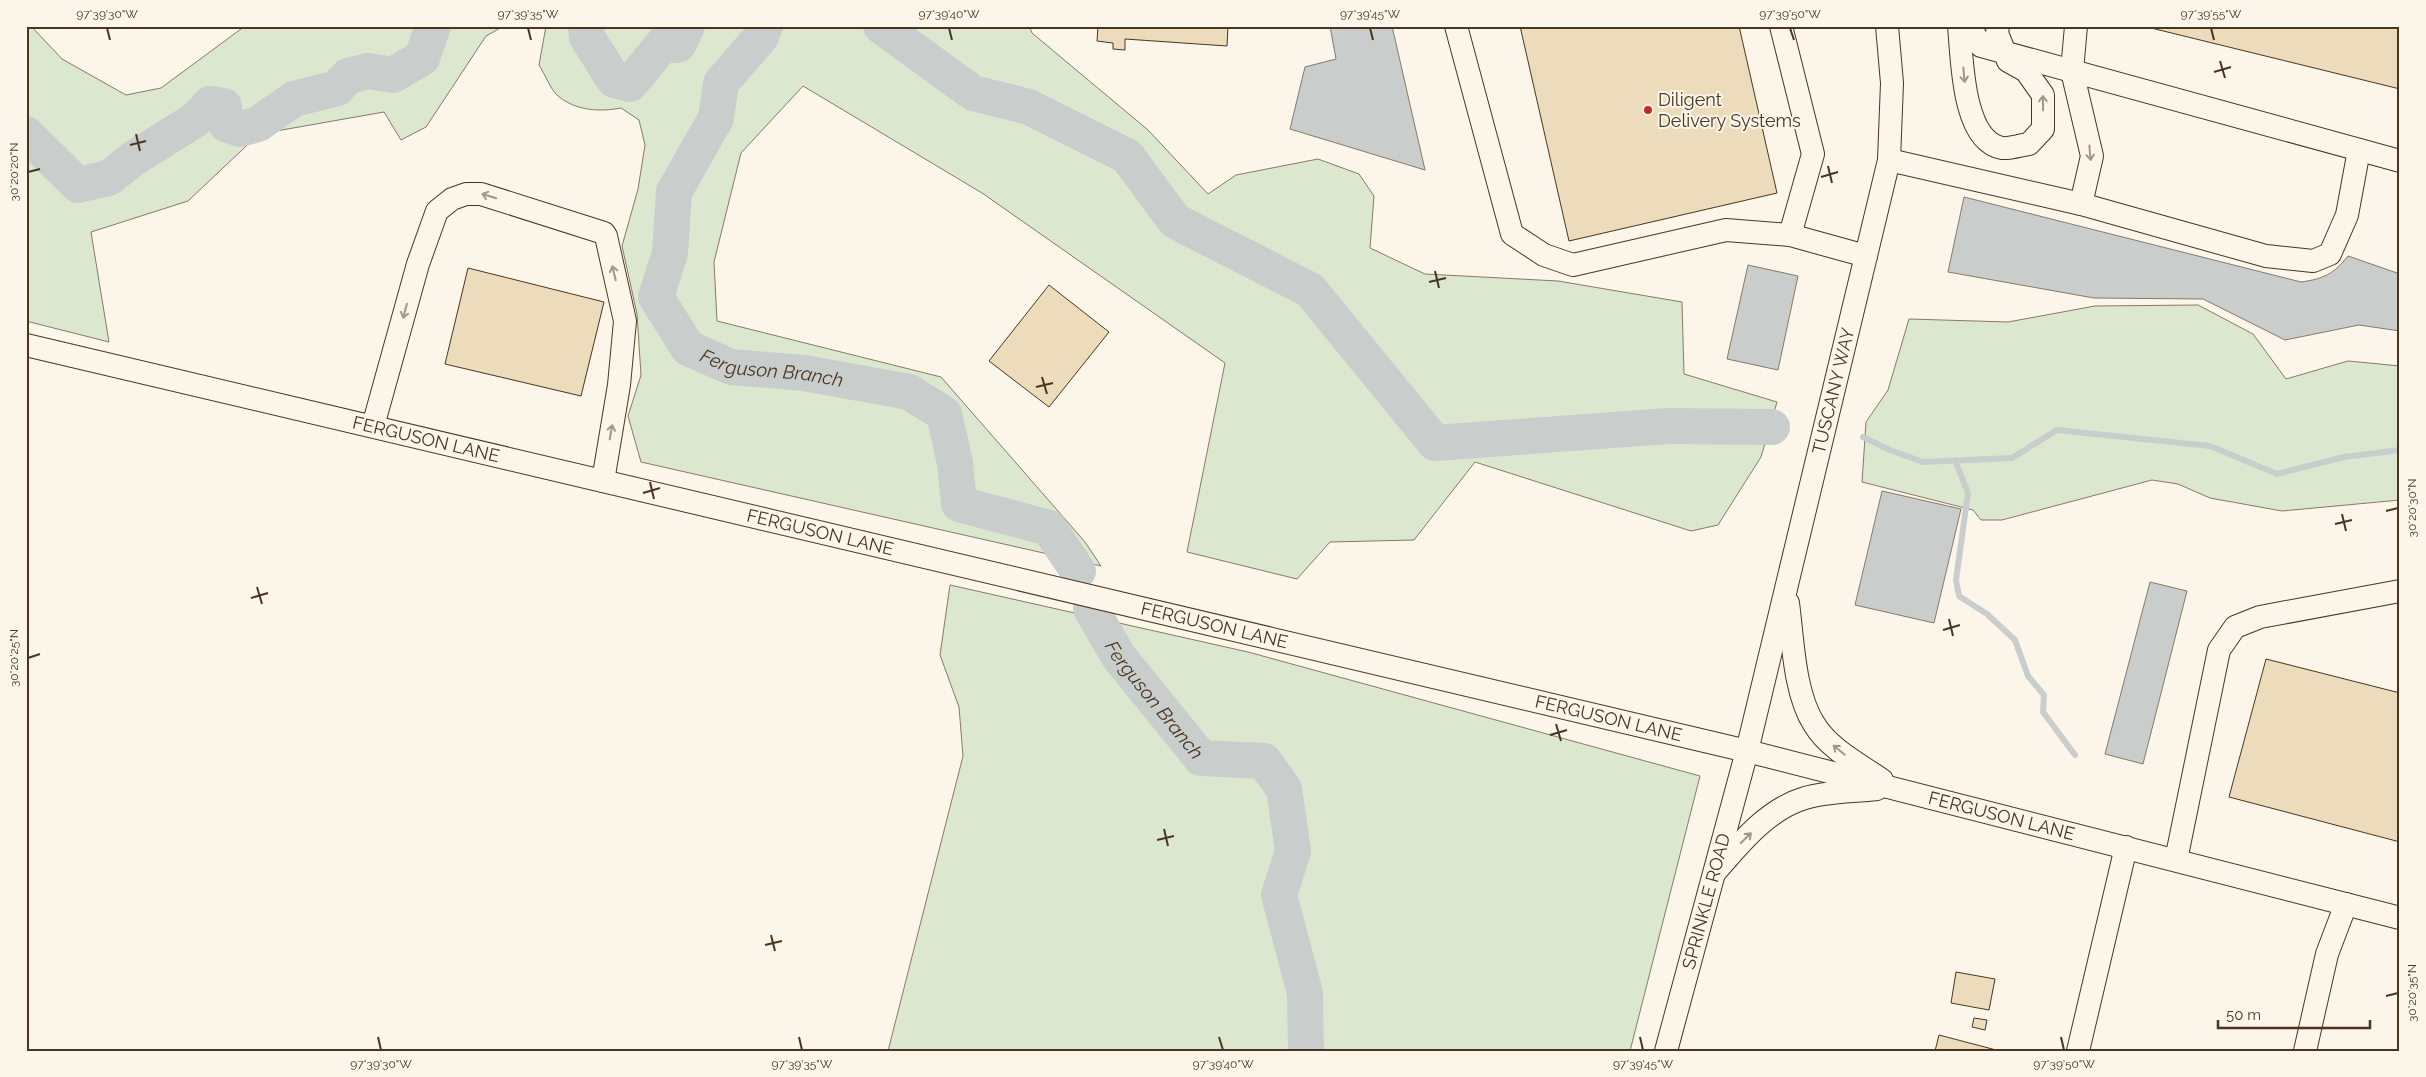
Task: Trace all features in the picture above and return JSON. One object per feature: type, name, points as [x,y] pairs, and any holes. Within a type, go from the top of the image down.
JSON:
[{"type":"street","points":[[1456,26],[1512,234],[1544,255],[1573,265],[1726,230],[1790,235],[1866,256]]},
{"type":"street","points":[[1781,26],[1813,154],[1790,235]]},
{"type":"street","name":"TUSCANY WAY","points":[[1747,751],[1889,160],[1892,84],[1886,26]]},
{"type":"street","points":[[1959,26],[1965,92],[1974,120],[1987,141],[2002,148],[2029,144],[2043,128],[2043,94],[2026,71],[2008,61],[1997,33],[1998,26]]},
{"type":"street","points":[[1970,26],[1980,46],[2400,161]]},
{"type":"street","points":[[2076,26],[2072,71],[2092,156],[2082,204]]},
{"type":"street","points":[[1889,160],[2082,204],[2266,256],[2313,261],[2330,254],[2347,215],[2359,150]]},
{"type":"street","points":[[373,426],[418,264],[437,212],[452,199],[466,194],[482,194],[604,233],[606,236],[625,321],[619,385],[602,480]]},
{"type":"street","name":"FERGUSON LANE","points":[[26,345],[1747,751],[2400,918]]},
{"type":"street","points":[[1786,588],[1798,678],[1804,705],[1814,724],[1840,751],[1893,788]]},
{"type":"street","points":[[2176,860],[2219,650],[2235,627],[2260,617],[2400,591]]},
{"type":"street","name":"SPRINKLE ROAD","points":[[1666,1051],[1747,751]]},
{"type":"street","points":[[1714,874],[1752,832],[1790,804],[1818,795],[1893,788]]},
{"type":"street","points":[[2078,1051],[2126,847]]},
{"type":"street","points":[[2305,1051],[2327,954],[2346,904]]},
{"type":"green space","points":[[26,26],[31,26],[62,59],[126,95],[161,88],[245,26],[504,26],[486,36],[426,127],[401,140],[384,112],[259,134],[188,201],[91,232],[109,342],[26,321]]},
{"type":"green space","points":[[546,26],[1029,26],[1032,33],[1148,130],[1208,194],[1236,175],[1318,159],[1359,174],[1374,196],[1370,248],[1425,274],[1558,281],[1682,302],[1684,374],[1777,402],[1761,457],[1718,525],[1691,531],[1475,462],[1414,540],[1330,542],[1297,579],[1187,552],[1225,363],[982,193],[803,86],[741,153],[714,262],[717,321],[941,377],[1085,542],[1101,566],[641,462],[628,416],[641,375],[637,314],[622,246],[638,189],[645,145],[639,120],[621,108],[605,110],[588,109],[572,105],[555,93],[539,65]]},
{"type":"green space","points":[[2198,305],[2253,334],[2286,379],[2348,361],[2400,366],[2400,500],[2282,511],[2210,498],[2178,484],[2152,480],[2002,520],[1981,520],[1973,510],[1862,482],[1866,422],[1888,390],[1909,319],[2008,322],[2095,306]]},
{"type":"green space","points":[[950,585],[1248,652],[1700,776],[1630,1051],[888,1051],[963,756],[959,707],[940,655]]},
{"type":"shaded area","points":[[1330,26],[1392,26],[1425,170],[1290,129],[1305,67],[1336,59]]},
{"type":"shaded area","points":[[1964,197],[2301,282],[2328,275],[2348,256],[2400,274],[2400,331],[2359,325],[2285,340],[2203,299],[2094,298],[1948,272]]},
{"type":"shaded area","points":[[1748,265],[1798,276],[1778,370],[1727,359]]},
{"type":"shaded area","points":[[1882,491],[1961,509],[1934,623],[1855,605]]},
{"type":"shaded area","points":[[2150,582],[2187,591],[2143,764],[2105,754]]},
{"type":"building","points":[[1098,26],[1228,26],[1227,46],[1125,39],[1125,50],[1113,49],[1113,43],[1097,41]]},
{"type":"building","name":"Diligent Delivery Systems","points":[[1520,26],[1739,26],[1777,193],[1569,241]]},
{"type":"building","points":[[2143,26],[2400,26],[2400,89]]},
{"type":"building","points":[[468,268],[604,302],[581,396],[445,364]]},
{"type":"building","points":[[1049,285],[1109,332],[1049,407],[989,361]]},
{"type":"building","points":[[2266,659],[2400,693],[2400,842],[2229,797]]},
{"type":"building","points":[[1956,972],[1995,979],[1989,1010],[1951,1003]]},
{"type":"building","points":[[1974,1018],[1987,1020],[1985,1030],[1972,1027]]},
{"type":"building","points":[[1939,1035],[2000,1051],[1935,1051]]},
{"type":"waterway","name":"Ferguson Branch","points":[[26,134],[78,185],[109,178],[134,158],[195,120],[210,104],[224,106],[226,124],[240,129],[258,124],[294,99],[337,88],[348,76],[368,71],[393,75],[422,58],[433,26]]},
{"type":"waterway","name":"Ferguson Branch","points":[[586,26],[587,37],[614,80],[630,84],[663,44],[678,45],[687,26]]},
{"type":"waterway","name":"Ferguson Branch","points":[[765,26],[760,38],[721,83],[716,118],[674,192],[670,253],[656,297],[688,348],[731,367],[804,373],[909,392],[944,414],[955,463],[959,504],[1049,528],[1078,571]]},
{"type":"waterway","points":[[881,26],[973,93],[1029,107],[1127,156],[1175,221],[1310,290],[1435,443],[1668,426],[1772,427]]},
{"type":"waterway","points":[[1863,437],[1890,450],[1923,462],[2012,458],[2057,430],[2210,446],[2277,474],[2344,457],[2400,450]]},
{"type":"waterway","points":[[1955,460],[1968,493],[1956,580],[1959,596],[1987,614],[2015,640],[2028,676],[2044,695],[2043,712],[2075,755]]},
{"type":"waterway","name":"Ferguson Branch","points":[[1091,609],[1119,657],[1201,758],[1264,761],[1284,789],[1293,851],[1279,895],[1305,993],[1306,1051]]},
{"type":"place","name":"Diligent Delivery Systems","points":[[1648,110]]}]
